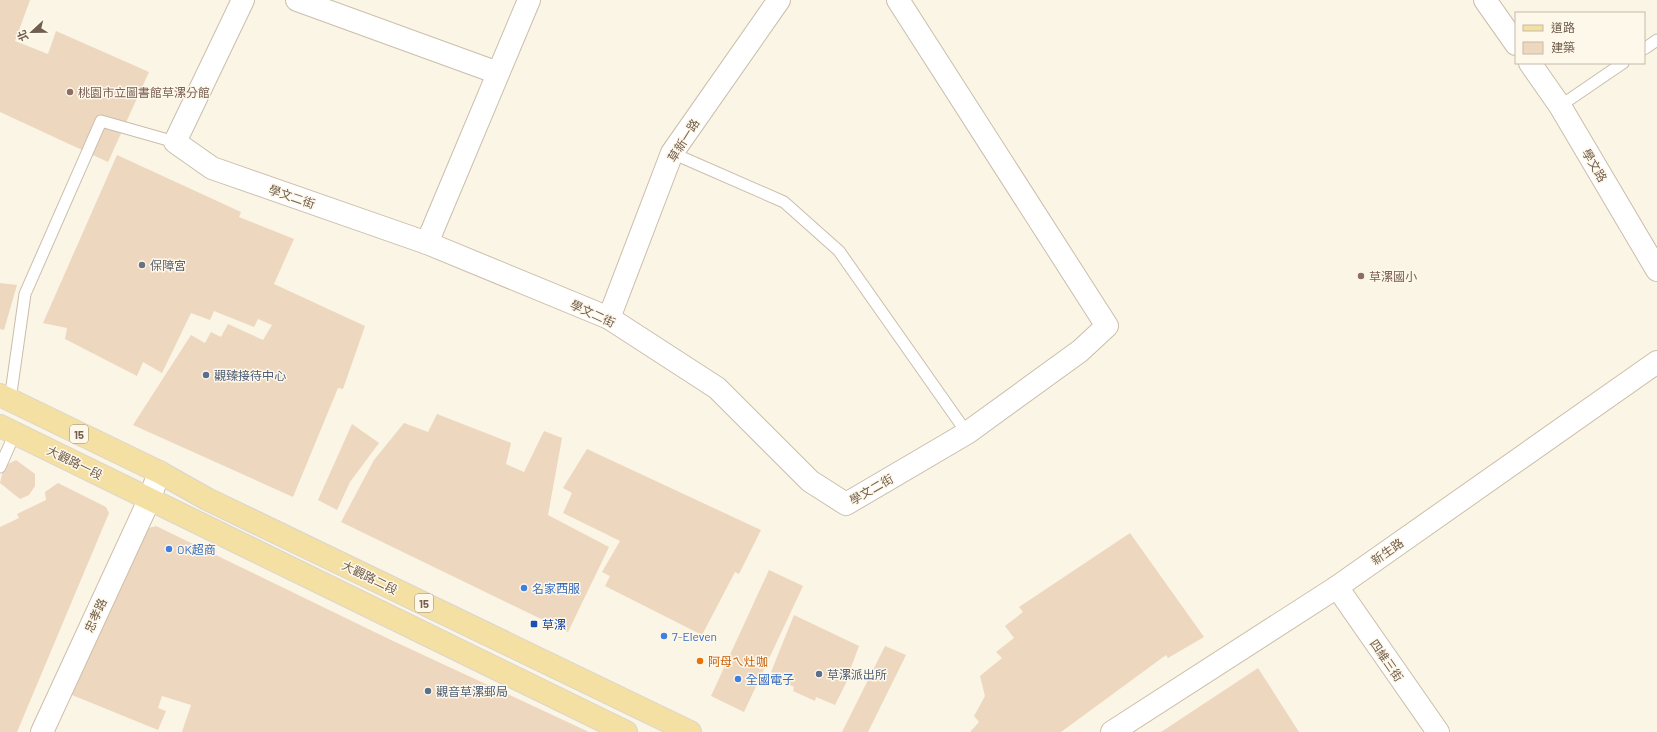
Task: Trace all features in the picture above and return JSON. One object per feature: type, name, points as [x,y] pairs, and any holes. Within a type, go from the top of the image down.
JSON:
[{"type":"main road","name":"15","points":[[5,398],[159,472]]},
{"type":"main road","name":"大觀路一段","points":[[8,430],[150,498]]},
{"type":"main road","name":"大觀路二段","points":[[159,472],[207,499],[690,732]]},
{"type":"main road","name":"15","points":[[150,498],[626,732]]},
{"type":"street","points":[[174,142],[243,0]]},
{"type":"street","points":[[297,0],[498,73]]},
{"type":"street","points":[[427,243],[529,0]]},
{"type":"street","name":"草新一路","points":[[609,318],[672,152],[779,0]]},
{"type":"street","name":"學文二街","points":[[174,142],[212,168],[427,243],[609,318],[717,388],[810,481],[846,504],[967,433],[1080,351],[1107,326],[898,0]]},
{"type":"street","points":[[1485,0],[1515,43]]},
{"type":"street","name":"學文路","points":[[1531,64],[1560,106],[1657,270]]},
{"type":"street","name":"新生路","points":[[1112,732],[1336,587],[1657,362]]},
{"type":"street","name":"忠孝路","points":[[42,732],[150,498],[159,472]]},
{"type":"street","name":"四維三街","points":[[1336,587],[1438,732]]},
{"type":"lane","points":[[1645,48],[1657,40]]},
{"type":"lane","points":[[1560,106],[1622,64]]},
{"type":"lane","points":[[5,398],[25,294],[101,121],[174,142]]},
{"type":"lane","points":[[672,152],[784,202],[839,251],[967,433]]},
{"type":"lane","points":[[0,467],[8,430]]},
{"type":"building","name":"桃園市立圖書館草漯分館","points":[[0,0],[30,0],[15,41],[48,54],[56,31],[149,72],[108,162],[0,112]]},
{"type":"building","points":[[117,155],[241,212],[239,217],[294,239],[274,284],[365,326],[343,389],[338,388],[293,497],[133,425],[191,335],[205,343],[211,332],[221,337],[228,324],[263,340],[272,325],[258,319],[254,327],[214,311],[210,320],[191,313],[162,373],[143,362],[137,376],[65,339],[67,328],[43,323]]},
{"type":"building","points":[[0,283],[17,285],[4,330],[0,329]]},
{"type":"building","points":[[437,414],[511,443],[506,464],[524,472],[544,431],[562,438],[548,515],[609,547],[568,632],[341,522],[374,460],[404,423],[428,432]]},
{"type":"building","points":[[352,424],[379,443],[350,482],[337,510],[318,500]]},
{"type":"building","points":[[587,449],[761,530],[739,574],[735,572],[702,635],[605,586],[610,576],[602,572],[620,541],[563,513],[572,493],[563,488]]},
{"type":"building","points":[[16,460],[35,474],[35,486],[29,495],[20,499],[0,483],[4,466]]},
{"type":"building","points":[[58,483],[106,507],[109,513],[17,732],[0,732],[0,527],[19,518],[17,514],[46,500],[45,492]]},
{"type":"building","points":[[156,526],[391,640],[589,732],[182,732],[191,705],[162,696],[158,708],[166,711],[158,730],[72,695],[142,530]]},
{"type":"building","points":[[1130,533],[1204,637],[1168,658],[1166,655],[1061,732],[970,732],[979,722],[974,716],[985,696],[980,676],[1002,658],[996,652],[1014,638],[1005,626],[1023,612],[1019,607]]},
{"type":"building","points":[[769,570],[803,586],[744,712],[711,696]]},
{"type":"building","points":[[794,615],[859,646],[850,670],[852,671],[835,705],[816,697],[815,701],[793,691],[794,687],[775,678],[777,674],[771,672]]},
{"type":"building","points":[[885,646],[906,655],[868,732],[842,732]]},
{"type":"building","points":[[1258,668],[1299,732],[1161,732]]},
{"type":"place","name":"桃園市立圖書館草漯分館","points":[[70,92]]},
{"type":"place","name":"保障宮","points":[[142,265]]},
{"type":"place","name":"草漯國小","points":[[1361,276]]},
{"type":"place","name":"觀臻接待中心","points":[[206,375]]},
{"type":"place","name":"OK超商","points":[[169,549]]},
{"type":"place","name":"名家西服","points":[[524,588]]},
{"type":"place","name":"草漯","points":[[534,624]]},
{"type":"place","name":"7-Eleven","points":[[664,636]]},
{"type":"place","name":"阿母ㄟ灶咖","points":[[700,661]]},
{"type":"place","name":"草漯派出所","points":[[819,674]]},
{"type":"place","name":"全國電子","points":[[738,679]]},
{"type":"place","name":"觀音草漯郵局","points":[[428,691]]}]
